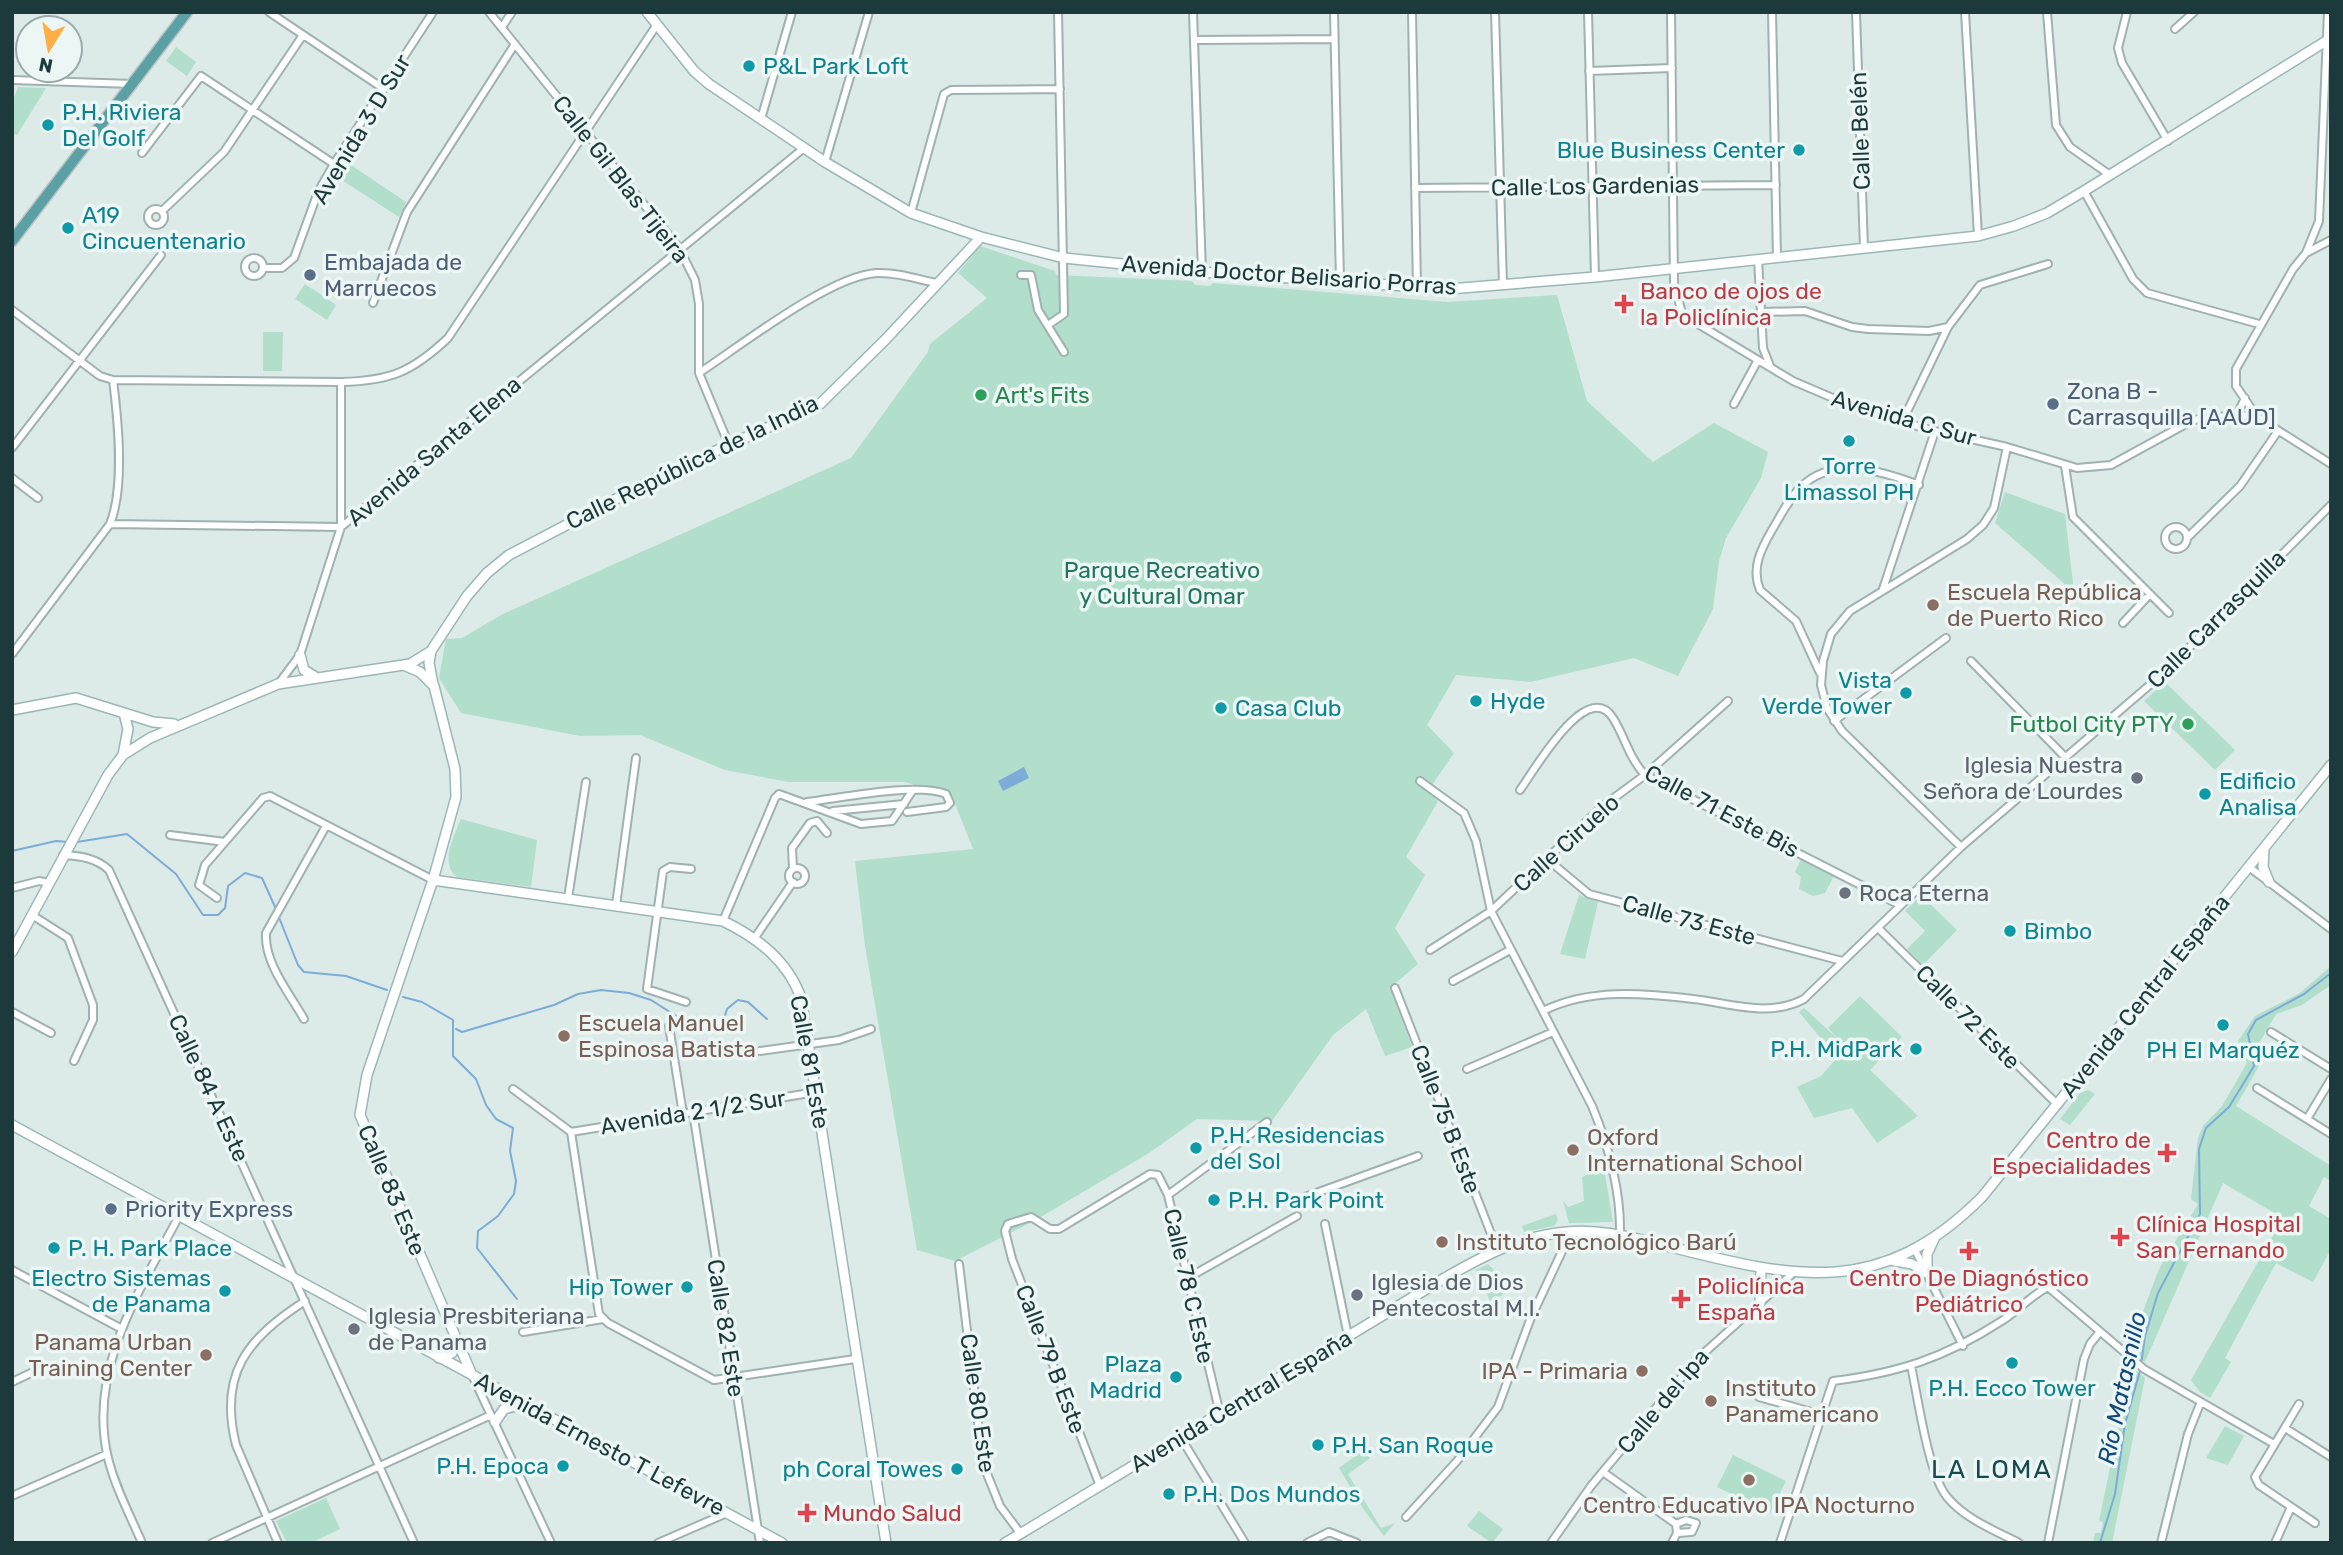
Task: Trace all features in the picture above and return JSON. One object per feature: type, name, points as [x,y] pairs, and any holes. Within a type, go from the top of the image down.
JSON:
[{"type":"main road","points":[[12,242],[187,12]]},
{"type":"street","points":[[269,12],[384,89]]},
{"type":"street","name":"Avenida 3 D Sur","points":[[263,268],[282,268],[294,258],[318,192],[433,12]]},
{"type":"street","name":"Calle Gil Blas Tijeira","points":[[489,12],[679,248],[695,280],[699,304],[699,373],[729,445]]},
{"type":"street","points":[[502,27],[512,12]]},
{"type":"street","name":"Avenida Doctor Belisario Porras","points":[[646,12],[694,71],[825,162],[911,213],[982,237],[1064,258],[1202,272],[1417,288],[1503,285],[1595,277],[1978,236],[2046,213],[2168,141],[2328,39]]},
{"type":"street","points":[[761,119],[792,12]]},
{"type":"street","points":[[825,162],[869,12]]},
{"type":"street","points":[[1048,325],[1064,314],[1058,12]]},
{"type":"street","points":[[1193,12],[1202,272]]},
{"type":"street","points":[[1334,12],[1340,281]]},
{"type":"street","points":[[1412,12],[1417,288]]},
{"type":"street","points":[[1495,12],[1503,285]]},
{"type":"street","points":[[1588,12],[1595,277]]},
{"type":"street","name":"Avenida C Sur","points":[[1671,12],[1674,269],[1677,299],[1682,313],[1771,368],[1828,396],[1935,432],[2007,447],[2065,466],[2086,469],[2111,465],[2193,420],[2237,415],[2257,417]]},
{"type":"street","points":[[1772,12],[1777,257]]},
{"type":"street","name":"Calle Belén","points":[[1856,12],[1864,249]]},
{"type":"street","points":[[1965,12],[1978,236]]},
{"type":"street","points":[[2047,12],[2056,125],[2070,147],[2110,175]]},
{"type":"street","points":[[2127,12],[2118,48],[2122,63],[2168,141]]},
{"type":"street","points":[[2175,29],[2194,12]]},
{"type":"street","points":[[2328,12],[2328,93],[2318,230],[2259,324],[2234,377],[2236,386],[2257,417],[2331,464]]},
{"type":"street","points":[[12,310],[100,376],[113,380],[341,382],[378,381],[397,375],[428,357],[448,338],[656,26]]},
{"type":"street","points":[[162,211],[225,152],[303,35]]},
{"type":"street","points":[[1194,40],[1334,39]]},
{"type":"street","points":[[373,303],[407,212],[514,44]]},
{"type":"street","points":[[1589,71],[1672,68]]},
{"type":"street","points":[[142,153],[201,76],[334,164]]},
{"type":"street","points":[[12,80],[134,85]]},
{"type":"street","points":[[911,213],[944,94],[951,89],[1060,89]]},
{"type":"street","name":"Avenida Santa Elena","points":[[278,684],[300,655],[341,527],[804,148]]},
{"type":"street","name":"Calle Los Gardenias","points":[[1415,188],[1776,184]]},
{"type":"street","points":[[2084,191],[2133,278],[2147,293],[2259,324]]},
{"type":"street","points":[[2306,253],[2330,240],[2318,230]]},
{"type":"street","name":"Calle República de la India","points":[[431,651],[467,596],[487,573],[509,555],[562,525],[820,404],[886,340],[936,283],[982,237]]},
{"type":"street","points":[[12,448],[161,255]]},
{"type":"street","points":[[1758,259],[1763,348],[1771,368]]},
{"type":"street","points":[[1902,422],[1948,327],[1980,285],[2048,264]]},
{"type":"street","points":[[699,373],[807,303],[860,276],[896,274],[936,283]]},
{"type":"street","points":[[1021,275],[1031,275],[1035,302],[1063,352]]},
{"type":"street","points":[[1762,312],[1805,311],[1852,327],[1868,329],[1929,331],[1948,327]]},
{"type":"street","points":[[1729,343],[1757,354],[1763,348]]},
{"type":"street","points":[[1734,404],[1758,360]]},
{"type":"street","points":[[12,654],[110,524],[116,510],[118,437],[113,380]]},
{"type":"street","points":[[110,524],[341,527],[341,382]]},
{"type":"street","points":[[2237,415],[2245,398]]},
{"type":"street","points":[[2187,538],[2240,486],[2278,431]]},
{"type":"street","points":[[1883,589],[1935,432]]},
{"type":"street","points":[[1961,847],[1834,721],[1823,696],[1821,675],[1826,649],[1838,622],[1883,589],[1967,539],[1983,525],[1994,508],[2007,447]]},
{"type":"street","points":[[2065,466],[2073,517],[2169,613]]},
{"type":"street","points":[[1821,675],[1796,621],[1760,590],[1756,582],[1760,550],[1802,485],[1824,474],[1871,469],[1919,485]]},
{"type":"street","points":[[12,478],[38,498]]},
{"type":"street","name":"Calle Carrasquilla","points":[[1543,1011],[1572,1000],[1619,994],[1693,999],[1759,1009],[1783,1008],[1804,999],[1961,847],[2166,671],[2331,505]]},
{"type":"street","points":[[2123,623],[2150,594]]},
{"type":"street","points":[[1834,721],[1946,638]]},
{"type":"street","points":[[12,952],[108,775],[123,755],[150,737],[278,684],[418,662],[431,651]]},
{"type":"street","points":[[431,651],[430,675],[455,769],[457,797],[433,880]]},
{"type":"street","points":[[300,655],[304,670],[314,677]]},
{"type":"street","points":[[1971,661],[2066,758]]},
{"type":"street","points":[[401,665],[420,672],[434,686]]},
{"type":"street","points":[[12,710],[76,698],[153,722],[179,724]]},
{"type":"street","name":"Calle Ciruelo","points":[[1430,950],[1491,911],[1603,806],[1645,775],[1728,701]]},
{"type":"street","name":"Calle 71 Este Bis","points":[[1520,790],[1574,717],[1589,707],[1611,715],[1633,759],[1645,775],[1900,905]]},
{"type":"street","points":[[123,755],[128,729],[124,713]]},
{"type":"street","points":[[616,905],[636,758]]},
{"type":"street","name":"Avenida Central España","points":[[1005,1543],[1497,1249],[1541,1235],[1571,1231],[1620,1235],[1761,1270],[1792,1274],[1833,1274],[1863,1269],[1934,1239],[1982,1198],[2331,765]]},
{"type":"street","points":[[1420,781],[1464,813],[1476,841],[1491,911],[1604,1134],[1618,1195],[1620,1235]]},
{"type":"street","points":[[568,898],[586,782]]},
{"type":"street","points":[[723,921],[779,794],[861,824],[878,824],[892,821],[913,790]]},
{"type":"street","points":[[805,802],[913,790],[939,791],[946,794],[950,803],[946,807],[907,812]]},
{"type":"street","name":"Calle 81 Este","points":[[225,842],[234,835],[263,798],[270,796],[433,880],[723,921],[754,939],[791,973],[801,999],[855,1359],[886,1543]]},
{"type":"street","points":[[829,812],[904,804]]},
{"type":"street","points":[[793,882],[790,877],[793,869],[792,849],[810,823],[822,824],[827,833]]},
{"type":"street","points":[[304,1019],[265,945],[266,933],[326,827]]},
{"type":"street","points":[[170,835],[225,842]]},
{"type":"street","points":[[217,898],[205,892],[199,885],[200,877],[205,864],[225,842]]},
{"type":"street","points":[[2265,848],[2263,867],[2269,882]]},
{"type":"street","name":"Calle 84 A Este","points":[[64,854],[101,862],[109,870],[414,1543]]},
{"type":"street","name":"Calle 73 Este","points":[[1547,859],[1589,894],[1842,961]]},
{"type":"street","points":[[2249,867],[2331,929]]},
{"type":"street","points":[[686,1002],[647,989],[657,911],[666,868],[691,869]]},
{"type":"street","points":[[793,869],[799,868],[805,874],[802,882],[793,882]]},
{"type":"street","name":"Calle 83 Este","points":[[433,880],[367,1075],[360,1115],[472,1375]]},
{"type":"street","points":[[12,888],[39,881],[49,883]]},
{"type":"street","points":[[754,939],[793,882]]},
{"type":"street","points":[[32,915],[68,938],[93,1005],[93,1020],[74,1061]]},
{"type":"street","name":"Calle 72 Este","points":[[1878,928],[2058,1105]]},
{"type":"street","points":[[1453,981],[1510,950]]},
{"type":"street","name":"Calle 75 B Este","points":[[1395,988],[1497,1249]]},
{"type":"street","points":[[12,1012],[51,1033]]},
{"type":"street","points":[[669,1026],[683,1114]]},
{"type":"street","points":[[760,1051],[839,1040],[871,1030]]},
{"type":"street","points":[[1467,1069],[1553,1032]]},
{"type":"street","points":[[2271,1032],[2331,1069]]},
{"type":"street","points":[[2307,1119],[2331,1079]]},
{"type":"street","points":[[2257,1088],[2331,1134]]},
{"type":"street","points":[[513,1089],[571,1132],[599,1314],[603,1319],[708,1378],[734,1379],[855,1359]]},
{"type":"street","name":"Avenida 2 1/2 Sur","points":[[571,1132],[816,1092]]},
{"type":"street","name":"Calle 82 Este","points":[[693,1112],[760,1543]]},
{"type":"street","name":"Calle 78 C Este","points":[[1220,1414],[1168,1195],[1267,1122]]},
{"type":"street","name":"Avenida Ernesto T Lefevre","points":[[12,1125],[782,1543]]},
{"type":"street","points":[[1305,1197],[1418,1156]]},
{"type":"street","name":"Calle 79 B Este","points":[[1100,1486],[1012,1259],[1005,1231],[1008,1224],[1023,1217],[1031,1217],[1049,1229],[1059,1229],[1150,1174],[1158,1175],[1168,1195]]},
{"type":"street","points":[[142,1543],[107,1454],[107,1390],[120,1328],[178,1216]]},
{"type":"street","points":[[1186,1279],[1297,1216]]},
{"type":"street","points":[[1325,1224],[1348,1336]]},
{"type":"street","points":[[1406,1517],[1457,1461],[1504,1398],[1530,1320],[1571,1231]]},
{"type":"street","points":[[1927,1273],[1927,1254],[1934,1239]]},
{"type":"street","points":[[1914,1248],[1963,1346]]},
{"type":"street","points":[[1888,1260],[1912,1264],[1927,1273]]},
{"type":"street","name":"Calle 80 Este","points":[[959,1264],[983,1464],[995,1496],[1021,1534]]},
{"type":"street","points":[[12,1270],[120,1328]]},
{"type":"street","points":[[1760,1303],[1761,1270]]},
{"type":"street","name":"Calle del Ipa","points":[[1551,1543],[1603,1472],[1712,1343],[1792,1274]]},
{"type":"street","points":[[1780,1543],[1833,1381],[1911,1366],[1963,1346],[2048,1287],[2144,1369],[2200,1404],[2274,1444]]},
{"type":"street","points":[[278,1543],[231,1428],[234,1379],[240,1360],[253,1341],[276,1320],[305,1301]]},
{"type":"street","points":[[523,1332],[603,1319]]},
{"type":"street","points":[[2048,1543],[2084,1359],[2090,1344],[2099,1333]]},
{"type":"street","points":[[439,1358],[452,1353],[457,1341]]},
{"type":"street","points":[[1911,1366],[1932,1460],[1945,1495],[1968,1517],[2019,1543]]},
{"type":"street","points":[[12,1382],[33,1372]]},
{"type":"street","points":[[472,1375],[551,1543]]},
{"type":"street","points":[[1759,1397],[1822,1415]]},
{"type":"street","points":[[212,1543],[379,1465],[493,1419],[504,1409],[524,1404]]},
{"type":"street","points":[[2161,1543],[2188,1434],[2200,1404]]},
{"type":"street","points":[[2300,1404],[2256,1473],[2255,1481],[2315,1523]]},
{"type":"street","points":[[2285,1428],[2331,1457]]},
{"type":"street","points":[[1181,1438],[1245,1543]]},
{"type":"street","points":[[12,1496],[107,1454]]},
{"type":"street","points":[[1603,1472],[1676,1524],[1677,1533],[1672,1543]]},
{"type":"street","points":[[2274,1543],[2291,1507]]},
{"type":"street","points":[[658,1543],[727,1513]]},
{"type":"street","points":[[1676,1524],[1686,1520],[1696,1523],[1692,1532],[1677,1533]]},
{"type":"street","points":[[1307,1543],[1329,1532],[1357,1543]]},
{"type":"green space","points":[[176,47],[196,62],[187,76],[166,61]]},
{"type":"green space","points":[[18,87],[46,88],[17,135],[12,133],[12,103]]},
{"type":"green space","points":[[342,159],[406,202],[399,217],[334,175]]},
{"type":"green space","name":"Parque Recreativo y Cultural Omar","points":[[980,246],[1055,271],[1056,275],[1192,281],[1195,285],[1210,286],[1213,283],[1448,302],[1557,295],[1587,401],[1653,462],[1714,423],[1768,452],[1761,478],[1726,538],[1719,561],[1713,609],[1678,676],[1634,658],[1530,682],[1456,675],[1427,725],[1454,753],[1428,791],[1438,801],[1406,857],[1425,875],[1395,928],[1418,964],[1390,988],[1412,1047],[1385,1056],[1366,1009],[1333,1035],[1272,1121],[1197,1119],[1149,1153],[1034,1221],[955,1261],[917,1250],[865,946],[855,861],[973,849],[952,796],[905,782],[789,782],[725,770],[640,735],[580,736],[461,713],[439,678],[446,639],[462,638],[501,615],[851,458],[928,352],[930,344],[987,298],[958,273]]},
{"type":"green space","points":[[305,284],[336,305],[327,320],[295,299]]},
{"type":"green space","points":[[263,332],[283,332],[282,371],[263,371]]},
{"type":"green space","points":[[2005,492],[2065,514],[2074,592],[1995,523]]},
{"type":"green space","name":"Futbol City PTY","points":[[2165,682],[2235,750],[2215,770],[2144,701]]},
{"type":"green space","points":[[461,819],[537,840],[531,887],[457,877],[449,864],[449,857]]},
{"type":"green space","points":[[1801,859],[1834,876],[1825,893],[1813,896],[1799,889],[1801,877],[1795,872]]},
{"type":"green space","points":[[1579,895],[1598,902],[1585,959],[1560,954]]},
{"type":"green space","points":[[1921,895],[1957,930],[1923,965],[1907,949],[1925,931],[1905,911]]},
{"type":"green space","points":[[2331,966],[2331,985],[2302,1005],[2276,1014],[2257,1047],[2259,1066],[2236,1106],[2331,1166],[2331,1181],[2324,1177],[2309,1206],[2331,1219],[2331,1249],[2313,1282],[2276,1263],[2225,1358],[2231,1362],[2210,1398],[2200,1392],[2191,1380],[2283,1218],[2223,1183],[2145,1362],[2134,1353],[2142,1314],[2159,1269],[2198,1204],[2191,1199],[2198,1138],[2203,1126],[2222,1106],[2247,1063],[2238,1041],[2255,1016],[2300,993]]},
{"type":"green space","points":[[1860,996],[1902,1037],[1870,1070],[1918,1116],[1877,1143],[1852,1108],[1814,1118],[1797,1087],[1821,1076],[1837,1058],[1799,1012],[1804,1008],[1840,1041],[1828,1028]]},
{"type":"green space","points":[[2088,1090],[2095,1094],[2070,1125],[2060,1119],[2080,1093]]},
{"type":"green space","points":[[1604,1168],[1613,1222],[1569,1223],[1563,1201],[1568,1207],[1584,1201],[1582,1177]]},
{"type":"green space","points":[[1556,1214],[1558,1220],[1554,1226],[1524,1232],[1522,1226]]},
{"type":"green space","points":[[1488,1264],[1496,1272],[1506,1293],[1490,1301],[1476,1270]]},
{"type":"green space","points":[[2131,1367],[2145,1378],[2112,1543],[2093,1543],[2095,1533],[2101,1533],[2103,1522],[2099,1521]]},
{"type":"green space","points":[[2225,1426],[2244,1436],[2228,1465],[2206,1458]]},
{"type":"green space","points":[[1364,1450],[1370,1458],[1348,1474],[1381,1528],[1395,1523],[1384,1536],[1364,1510],[1339,1468]]},
{"type":"green space","points":[[1733,1455],[1786,1481],[1770,1513],[1717,1487]]},
{"type":"green space","points":[[326,1498],[340,1529],[311,1543],[287,1543],[276,1521]]},
{"type":"green space","points":[[1479,1511],[1503,1529],[1492,1543],[1467,1526]]},
{"type":"water","points":[[1024,767],[1029,778],[1003,791],[998,781]]},
{"type":"waterway","points":[[77,842],[127,834],[176,874],[203,915],[218,915],[225,908],[228,886],[245,873],[262,878],[276,909]]},
{"type":"waterway","points":[[12,851],[56,841],[68,842]]},
{"type":"waterway","points":[[278,915],[298,965],[304,972],[346,976],[387,990]]},
{"type":"waterway","name":"Río Matasnillo","points":[[2141,1365],[2145,1336],[2158,1293],[2200,1214],[2199,1149],[2206,1128],[2229,1107],[2254,1066],[2248,1034],[2256,1020],[2304,994],[2331,973]]},
{"type":"waterway","points":[[456,1029],[462,1032],[554,1005],[578,994],[601,990],[629,993],[651,1000],[692,1026],[710,1029],[722,1025],[727,1009],[738,1000],[748,1002],[767,1019]]},
{"type":"waterway","points":[[403,997],[422,1002],[453,1020],[453,1056],[476,1079],[486,1105],[496,1119],[513,1128],[510,1151],[516,1181],[514,1194],[498,1216],[478,1231],[477,1248],[517,1299]]},
{"type":"waterway","name":"Río Matasnillo","points":[[2100,1543],[2115,1494],[2125,1424],[2140,1371]]},
{"type":"place","name":"P&L Park Loft","points":[[749,66]]},
{"type":"place","name":"P.H. Riviera Del Golf","points":[[48,125]]},
{"type":"place","name":"Blue Business Center","points":[[1799,150]]},
{"type":"place","name":"A19 Cincuentenario","points":[[68,228]]},
{"type":"place","name":"Embajada de Marruecos","points":[[310,275]]},
{"type":"place","name":"Banco de ojos de la Policlínica","points":[[1624,304]]},
{"type":"place","name":"Art's Fits","points":[[981,395]]},
{"type":"place","name":"Zona B - Carrasquilla [AAUD]","points":[[2053,404]]},
{"type":"place","name":"Torre Limassol PH","points":[[1849,441]]},
{"type":"place","name":"Escuela República de Puerto Rico","points":[[1933,605]]},
{"type":"place","name":"Vista Verde Tower","points":[[1906,693]]},
{"type":"place","name":"Hyde","points":[[1476,701]]},
{"type":"place","name":"Casa Club","points":[[1221,708]]},
{"type":"place","name":"Futbol City PTY","points":[[2188,724]]},
{"type":"place","name":"Iglesia Nuestra Señora de Lourdes","points":[[2137,778]]},
{"type":"place","name":"Edificio Analisa","points":[[2205,794]]},
{"type":"place","name":"Roca Eterna","points":[[1845,893]]},
{"type":"place","name":"Bimbo","points":[[2010,931]]},
{"type":"place","name":"PH El Marquéz","points":[[2223,1025]]},
{"type":"place","name":"Escuela Manuel Espinosa Batista","points":[[564,1036]]},
{"type":"place","name":"P.H. MidPark","points":[[1916,1049]]},
{"type":"place","name":"P.H. Residencias del Sol","points":[[1196,1148]]},
{"type":"place","name":"Oxford International School","points":[[1573,1150]]},
{"type":"place","name":"Centro de Especialidades","points":[[2167,1153]]},
{"type":"place","name":"P.H. Park Point","points":[[1214,1200]]},
{"type":"place","name":"Priority Express","points":[[111,1209]]},
{"type":"place","name":"Clínica Hospital San Fernando","points":[[2120,1237]]},
{"type":"place","name":"Instituto Tecnológico Barú","points":[[1442,1242]]},
{"type":"place","name":"P. H. Park Place","points":[[54,1248]]},
{"type":"place","name":"Centro De Diagnóstico Pediátrico","points":[[1969,1251]]},
{"type":"place","name":"Hip Tower","points":[[687,1287]]},
{"type":"place","name":"Electro Sistemas de Panama","points":[[225,1291]]},
{"type":"place","name":"Iglesia de Dios Pentecostal M.I.","points":[[1357,1295]]},
{"type":"place","name":"Policlínica España","points":[[1681,1299]]},
{"type":"place","name":"Iglesia Presbiteriana de Panama","points":[[354,1329]]},
{"type":"place","name":"Panama Urban Training Center","points":[[206,1355]]},
{"type":"place","name":"P.H. Ecco Tower","points":[[2012,1363]]},
{"type":"place","name":"IPA - Primaria","points":[[1642,1371]]},
{"type":"place","name":"Plaza Madrid","points":[[1176,1377]]},
{"type":"place","name":"Instituto Panamericano","points":[[1711,1401]]},
{"type":"place","name":"P.H. San Roque","points":[[1318,1445]]},
{"type":"place","name":"P.H. Epoca","points":[[563,1466]]},
{"type":"place","name":"ph Coral Towes","points":[[957,1469]]},
{"type":"place","name":"Centro Educativo IPA Nocturno","points":[[1749,1480]]},
{"type":"place","name":"P.H. Dos Mundos","points":[[1169,1494]]},
{"type":"place","name":"Mundo Salud","points":[[807,1513]]},
{"type":"district","name":"LA LOMA","points":[[1992,1469]]}]
